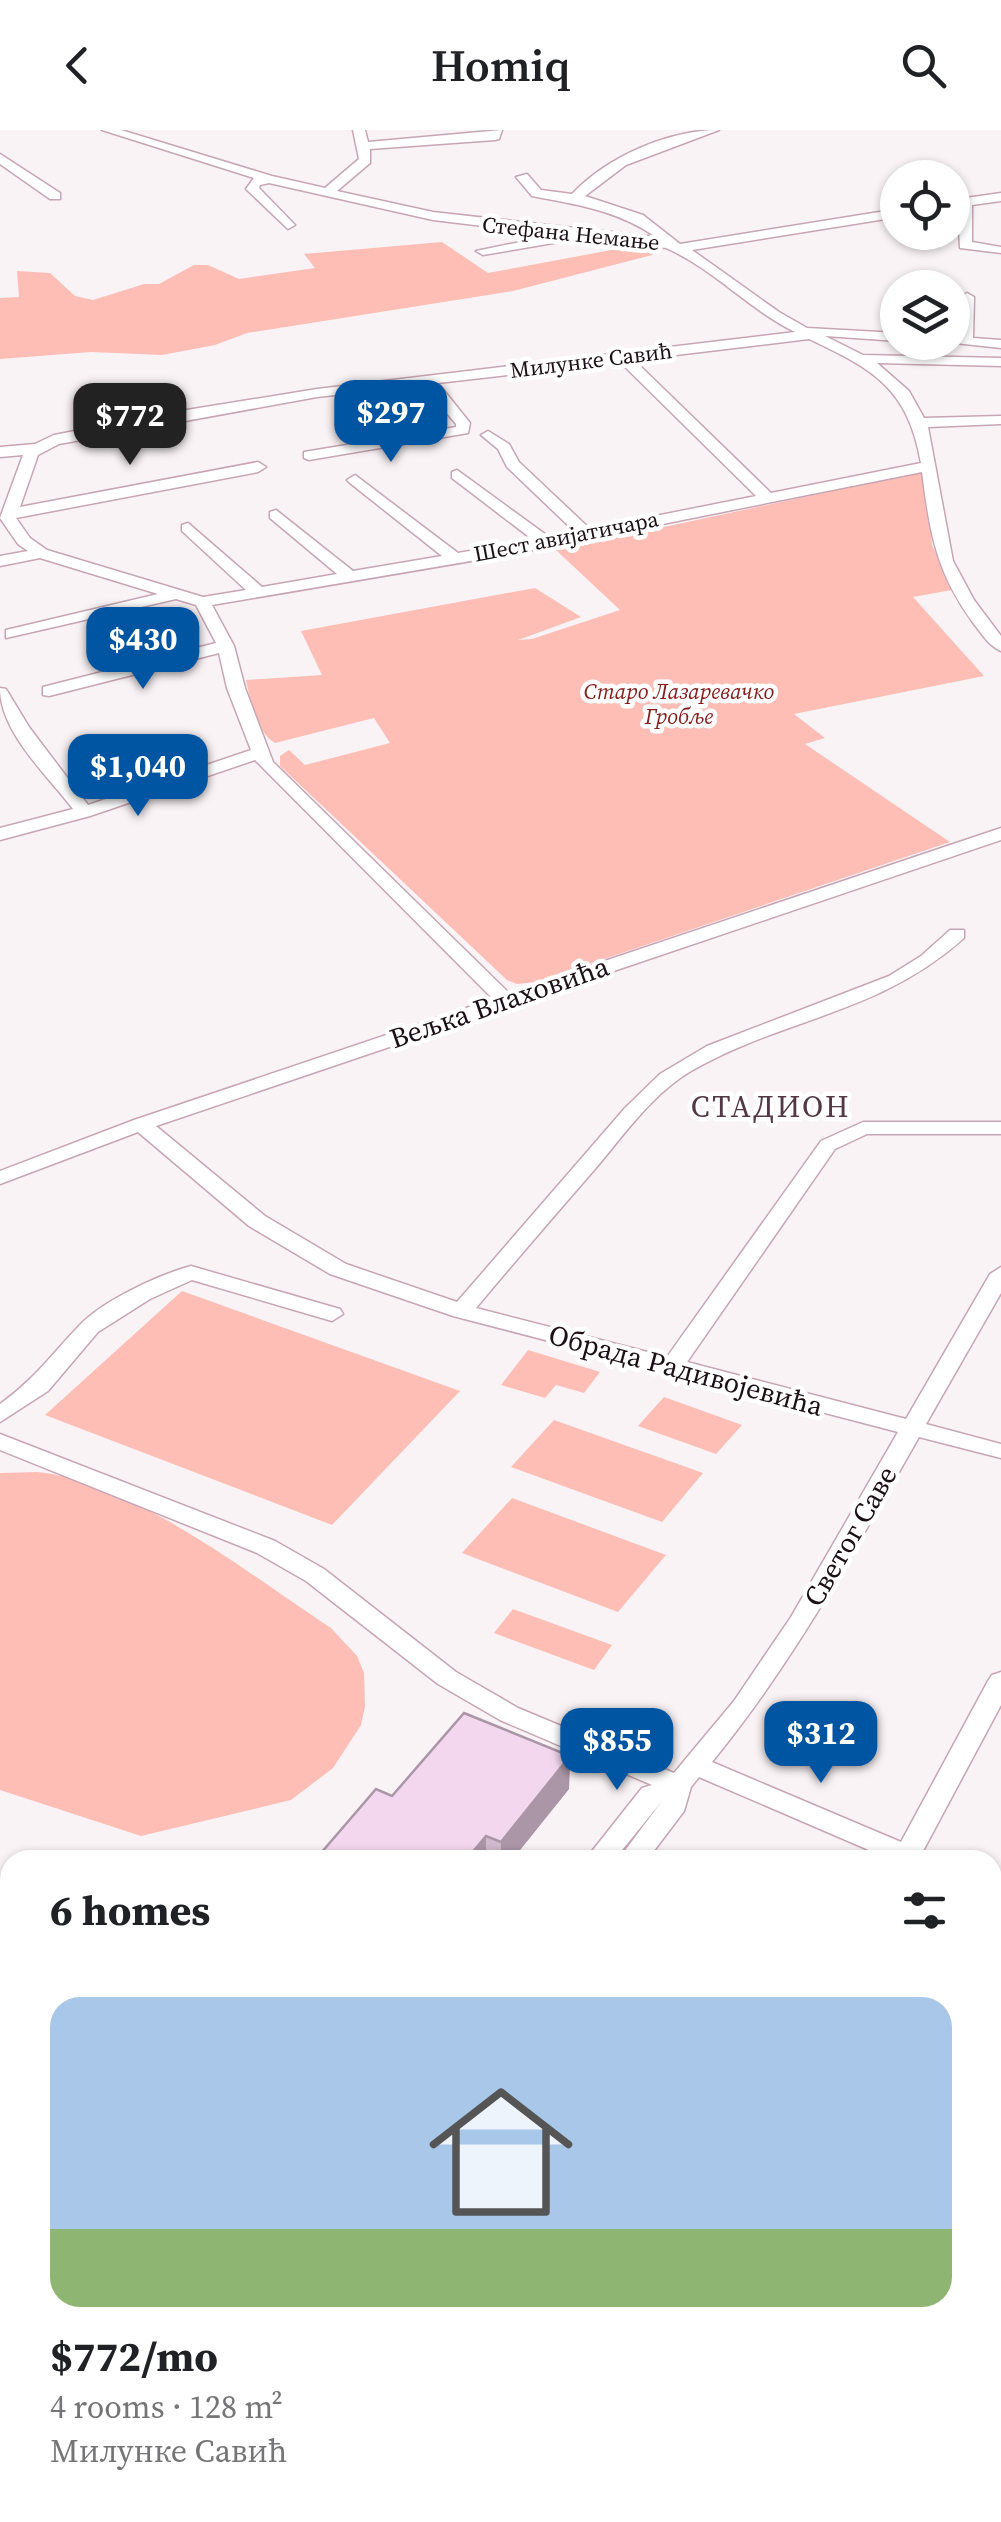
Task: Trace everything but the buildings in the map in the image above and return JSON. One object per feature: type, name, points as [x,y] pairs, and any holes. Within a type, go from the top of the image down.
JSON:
[{"type":"street","name":"Стефана Немање","points":[[108,130],[268,178],[432,216],[683,247],[804,333],[861,359],[902,391],[928,466],[942,553],[976,616],[1001,646]]},
{"type":"street","points":[[329,191],[364,164],[359,130]]},
{"type":"street","points":[[363,146],[495,136],[496,130]]},
{"type":"street","points":[[579,199],[579,193],[592,182],[628,160],[713,130]]},
{"type":"street","points":[[0,158],[55,196]]},
{"type":"street","points":[[522,177],[537,194],[579,199],[638,218],[668,237],[666,242]]},
{"type":"street","points":[[268,178],[255,182],[252,190],[288,225]]},
{"type":"street","points":[[970,201],[1001,197]]},
{"type":"street","points":[[683,247],[880,216]]},
{"type":"street","points":[[484,251],[582,234]]},
{"type":"street","points":[[970,246],[997,250]]},
{"type":"street","name":"Милунке Савић","points":[[0,452],[35,449],[54,440],[199,411],[621,355],[804,333],[880,336]]},
{"type":"street","points":[[970,342],[1001,344]]},
{"type":"street","points":[[621,355],[765,496]]},
{"type":"street","points":[[861,359],[1001,362]]},
{"type":"street","points":[[309,454],[463,430],[463,423],[428,381]]},
{"type":"street","points":[[916,423],[1001,420]]},
{"type":"street","points":[[488,435],[504,447],[512,464],[586,534]]},
{"type":"street","points":[[6,517],[35,449]]},
{"type":"street","name":"Шест авијатичара","points":[[202,602],[546,542],[928,466]]},
{"type":"street","points":[[6,517],[258,467]]},
{"type":"street","points":[[457,475],[546,542]]},
{"type":"street","points":[[355,480],[454,558]]},
{"type":"street","points":[[276,515],[349,576]]},
{"type":"street","points":[[6,517],[24,542],[41,554],[202,602],[226,646],[236,688],[266,764],[504,1000]]},
{"type":"street","points":[[188,528],[258,592]]},
{"type":"street","points":[[0,561],[41,554]]},
{"type":"street","points":[[12,634],[176,595]]},
{"type":"street","points":[[49,692],[226,646]]},
{"type":"street","points":[[0,693],[21,729],[84,812]]},
{"type":"street","points":[[0,734],[21,729]]},
{"type":"street","points":[[0,834],[84,812],[261,752]]},
{"type":"street","name":"Вељка Влаховића","points":[[0,1178],[140,1124],[1001,834]]},
{"type":"street","points":[[461,1311],[633,1112],[678,1071],[725,1045],[831,1008],[913,972],[936,957],[957,934]]},
{"type":"street","name":"Обрада Радивојевића","points":[[140,1124],[257,1222],[338,1269],[461,1311],[1001,1451]]},
{"type":"street","points":[[672,1367],[828,1145],[862,1128],[1001,1128]]},
{"type":"street","points":[[0,1415],[40,1386],[90,1327],[142,1294],[191,1273],[332,1314]]},
{"type":"street","name":"Светог Саве","points":[[607,1850],[651,1795],[686,1775],[743,1707],[801,1621],[1001,1274]]},
{"type":"street","points":[[0,1441],[266,1547],[315,1575],[448,1678],[508,1714],[896,1850]]},
{"type":"street","points":[[916,1850],[1001,1681]]},
{"type":"street","name":"Светог Саве","points":[[640,1850],[676,1804],[686,1775]]},
{"type":"green space","points":[[442,242],[488,273],[633,246],[656,254],[513,291],[247,333],[215,345],[162,355],[91,352],[0,359],[0,298],[19,297],[17,271],[50,273],[75,296],[93,300],[144,284],[159,284],[194,265],[208,265],[239,279],[315,268],[304,254]]},
{"type":"green space","name":"Старо Лазаревачко Гробље","points":[[926,471],[932,545],[952,590],[913,597],[984,676],[794,714],[825,738],[805,744],[950,842],[536,982],[517,984],[507,980],[280,766],[280,756],[289,750],[305,765],[390,743],[374,718],[275,743],[263,732],[255,715],[246,680],[322,675],[301,631],[535,588],[581,617],[518,640],[532,639],[620,610],[556,550]]},
{"type":"green space","points":[[182,1291],[460,1391],[332,1525],[45,1415]]},
{"type":"green space","points":[[528,1350],[600,1372],[584,1393],[556,1385],[545,1398],[501,1385]]},
{"type":"green space","points":[[664,1397],[742,1425],[716,1454],[638,1426]]},
{"type":"green space","points":[[554,1420],[703,1473],[662,1522],[511,1467]]},
{"type":"green space","points":[[37,1472],[74,1479],[151,1512],[228,1558],[331,1628],[357,1656],[364,1673],[365,1706],[361,1725],[333,1768],[291,1800],[141,1836],[0,1790],[0,1473]]},
{"type":"green space","points":[[512,1498],[666,1555],[618,1612],[462,1553]]},
{"type":"green space","points":[[513,1609],[612,1645],[594,1670],[494,1633]]},
{"type":"district","name":"СТАДИОН","points":[[771,1107]]}]
